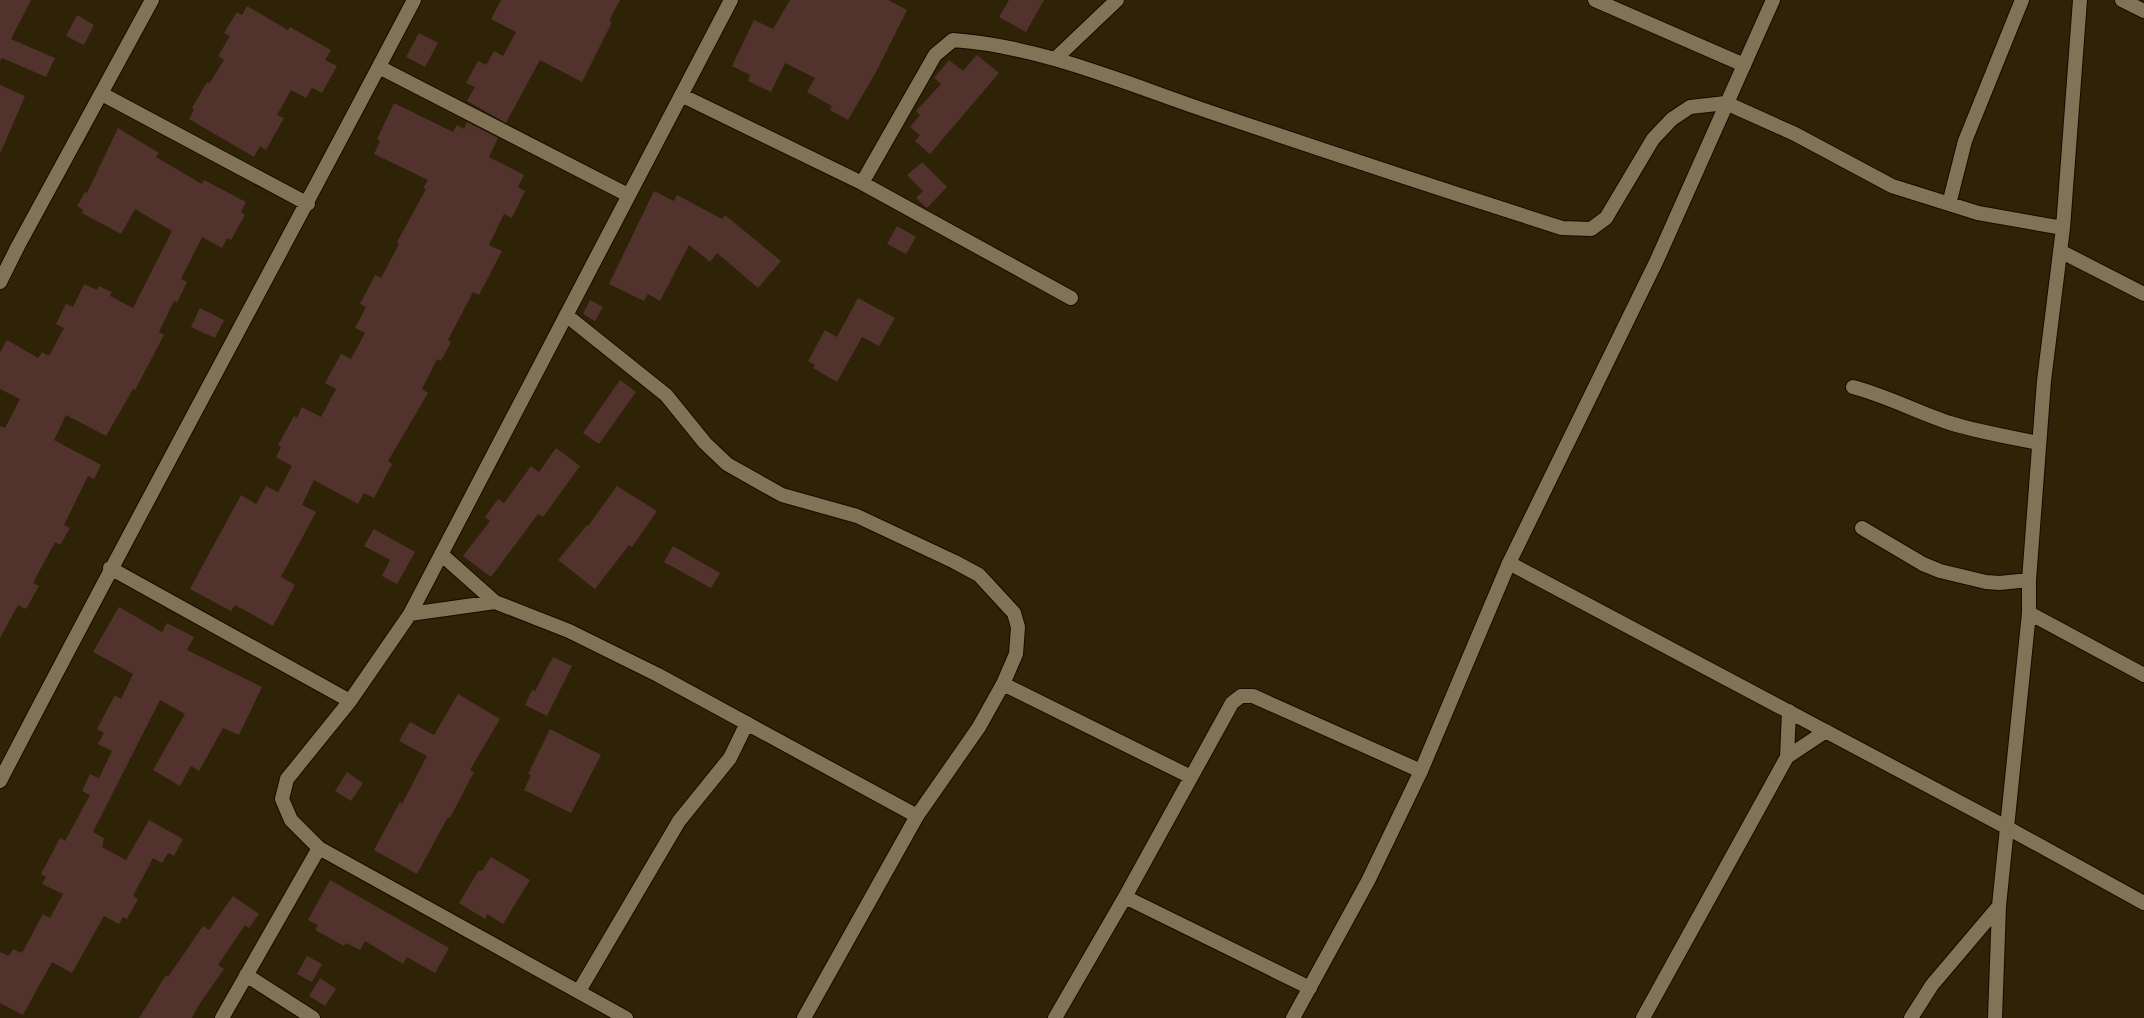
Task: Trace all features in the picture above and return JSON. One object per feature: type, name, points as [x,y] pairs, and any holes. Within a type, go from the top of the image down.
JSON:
[{"type":"street","points":[[0,282],[152,0]]},
{"type":"street","points":[[0,781],[110,568],[308,204],[414,0]]},
{"type":"street","points":[[626,1018],[319,848],[291,820],[282,800],[286,779],[350,700],[410,614],[731,0]]},
{"type":"street","points":[[1055,60],[1117,0]]},
{"type":"street","points":[[1595,0],[1744,65]]},
{"type":"street","points":[[1293,1018],[1368,881],[1421,771],[1509,563],[1656,260],[1772,0]]},
{"type":"street","points":[[1949,204],[1965,141],[2022,0]]},
{"type":"street","points":[[1995,1018],[1999,906],[2029,612],[2029,580],[2044,380],[2063,228],[2080,0]]},
{"type":"street","points":[[2122,0],[2144,11]]},
{"type":"street","points":[[862,183],[935,55],[953,40],[975,42],[1055,60],[1360,163],[1562,228],[1591,229],[1606,218],[1653,139],[1672,118],[1690,107],[1726,103],[1795,134],[1892,186],[1949,204],[2007,219],[2063,228]]},
{"type":"street","points":[[379,67],[628,195]]},
{"type":"street","points":[[102,94],[308,204]]},
{"type":"street","points":[[681,95],[862,183],[1071,298]]},
{"type":"street","points":[[2060,251],[2144,294]]},
{"type":"street","points":[[566,315],[666,395],[705,443],[726,464],[782,495],[857,516],[979,575],[1014,613],[1018,627],[1016,654],[1003,684],[979,727],[917,816],[804,1018]]},
{"type":"street","points":[[1853,387],[1878,394],[1949,422],[1992,434],[2040,442]]},
{"type":"street","points":[[1862,528],[1923,564],[1940,571],[1986,582],[2000,583],[2029,580]]},
{"type":"street","points":[[441,554],[495,602],[584,638],[658,675],[917,816]]},
{"type":"street","points":[[1509,563],[2006,827],[2144,903]]},
{"type":"street","points":[[110,568],[350,700]]},
{"type":"street","points":[[410,614],[495,602]]},
{"type":"street","points":[[2029,612],[2144,675]]},
{"type":"street","points":[[1003,684],[1191,776]]},
{"type":"street","points":[[1055,1018],[1125,897],[1232,703],[1241,696],[1253,696],[1421,771]]},
{"type":"street","points":[[1643,1018],[1786,757],[1789,711]]},
{"type":"street","points":[[578,991],[679,822],[730,758],[747,723]]},
{"type":"street","points":[[1786,757],[1826,731]]},
{"type":"street","points":[[222,1018],[319,848]]},
{"type":"street","points":[[1125,897],[1310,988]]},
{"type":"street","points":[[1911,1018],[1932,985],[1999,906]]},
{"type":"street","points":[[246,975],[313,1018]]},
{"type":"building","points":[[0,0],[31,0],[11,39],[55,58],[46,77],[2,58],[0,61]]},
{"type":"building","points":[[501,0],[620,0],[609,21],[612,22],[582,82],[540,60],[506,123],[467,101],[475,87],[466,83],[478,61],[486,65],[494,51],[503,56],[516,32],[491,19]]},
{"type":"building","points":[[790,0],[888,0],[907,10],[876,72],[848,120],[830,110],[832,106],[807,92],[815,78],[785,63],[771,92],[748,81],[750,75],[732,66],[754,20],[773,29]]},
{"type":"building","points":[[1009,0],[1044,0],[1026,32],[999,17]]},
{"type":"building","points":[[247,6],[288,30],[290,27],[331,50],[325,60],[337,66],[322,93],[312,88],[306,98],[291,90],[277,115],[284,118],[266,150],[260,146],[254,157],[189,119],[194,110],[192,108],[207,82],[209,84],[224,60],[218,56],[230,36],[224,33],[237,12],[242,15]]},
{"type":"building","points":[[77,15],[94,25],[84,45],[66,36]]},
{"type":"building","points":[[419,33],[438,43],[425,67],[406,57]]},
{"type":"building","points":[[977,55],[999,73],[930,154],[915,141],[920,135],[910,127],[920,115],[916,111],[941,84],[934,78],[949,60],[963,71]]},
{"type":"building","points":[[0,85],[25,96],[0,154]]},
{"type":"building","points":[[394,103],[453,132],[457,125],[464,129],[467,122],[498,138],[489,157],[524,175],[518,187],[525,191],[512,218],[504,214],[489,245],[502,251],[479,295],[473,292],[448,340],[451,342],[441,361],[437,359],[422,389],[428,393],[388,461],[392,464],[374,498],[364,493],[358,504],[314,480],[302,505],[316,512],[281,577],[295,585],[273,626],[235,605],[231,611],[190,589],[241,495],[256,504],[266,486],[278,492],[292,466],[276,457],[281,447],[278,445],[294,416],[297,418],[302,407],[321,417],[336,389],[325,383],[341,354],[351,359],[365,333],[355,328],[366,307],[360,304],[375,275],[381,278],[399,244],[397,242],[426,189],[423,188],[428,180],[374,154],[380,141],[377,139]]},
{"type":"building","points":[[118,128],[159,153],[156,157],[202,184],[204,180],[246,202],[241,212],[245,215],[231,240],[227,238],[222,248],[202,237],[181,279],[187,282],[177,303],[174,301],[159,332],[164,335],[135,390],[133,389],[106,436],[66,415],[54,440],[101,465],[94,479],[88,476],[64,525],[70,528],[60,545],[55,542],[33,583],[39,586],[26,609],[18,605],[0,638],[0,426],[5,428],[20,399],[0,389],[0,352],[7,340],[38,358],[42,352],[49,356],[64,328],[56,324],[66,304],[73,307],[84,284],[97,290],[99,286],[112,292],[110,296],[133,308],[172,231],[135,209],[121,234],[82,213],[83,210],[77,206],[85,192],[87,193]]},
{"type":"building","points":[[922,162],[947,187],[927,208],[916,198],[923,191],[907,175]]},
{"type":"building","points":[[654,191],[674,201],[677,195],[722,219],[725,215],[781,261],[758,288],[717,253],[710,262],[689,245],[660,301],[648,294],[644,301],[609,284]]},
{"type":"building","points":[[897,226],[916,237],[906,254],[887,244]]},
{"type":"building","points":[[858,298],[895,318],[879,346],[862,337],[837,382],[813,368],[815,365],[808,361],[825,330],[837,337]]},
{"type":"building","points":[[590,300],[603,307],[595,321],[583,314]]},
{"type":"building","points":[[200,308],[224,320],[215,338],[191,327]]},
{"type":"building","points":[[620,380],[636,392],[599,444],[583,433]]},
{"type":"building","points":[[556,448],[580,466],[543,517],[538,514],[491,577],[463,556],[490,521],[485,517],[498,499],[504,503],[531,466],[539,472]]},
{"type":"building","points":[[617,486],[657,511],[632,547],[629,545],[595,589],[558,560],[588,526]]},
{"type":"building","points":[[374,529],[415,552],[397,584],[382,576],[390,560],[364,546]]},
{"type":"building","points":[[673,546],[720,573],[711,588],[664,562]]},
{"type":"building","points":[[119,607],[162,632],[167,623],[194,637],[187,650],[262,687],[239,735],[223,728],[199,771],[191,766],[180,786],[153,770],[185,714],[160,700],[93,832],[104,838],[102,847],[126,860],[149,820],[183,839],[174,856],[168,853],[162,863],[153,858],[133,896],[138,899],[127,919],[123,917],[119,924],[104,916],[72,973],[52,962],[23,1015],[0,1003],[0,952],[9,956],[13,949],[22,953],[43,914],[50,918],[63,894],[42,884],[46,877],[41,874],[60,838],[65,841],[90,795],[82,791],[90,774],[99,778],[112,751],[98,744],[104,733],[97,729],[115,695],[121,699],[133,674],[93,652]]},
{"type":"building","points":[[553,657],[572,666],[547,716],[525,705],[532,690],[535,691]]},
{"type":"building","points":[[458,694],[500,719],[470,770],[474,772],[450,818],[448,817],[417,874],[374,850],[400,802],[402,804],[427,756],[399,741],[410,722],[434,735]]},
{"type":"building","points":[[550,729],[601,755],[571,813],[524,790],[531,775],[528,774]]},
{"type":"building","points":[[347,772],[363,783],[351,801],[335,791]]},
{"type":"building","points":[[491,857],[530,880],[503,924],[487,914],[485,919],[459,903],[479,870],[482,871]]},
{"type":"building","points":[[330,880],[449,948],[435,973],[407,957],[403,964],[365,941],[360,950],[346,943],[344,946],[315,930],[318,925],[308,920]]},
{"type":"building","points":[[233,896],[259,914],[249,928],[245,925],[218,965],[224,969],[198,1006],[192,1018],[139,1018],[166,975],[168,977],[203,926],[209,930]]},
{"type":"building","points":[[307,956],[322,964],[312,982],[297,974]]},
{"type":"building","points":[[320,978],[336,989],[325,1006],[309,996]]}]
